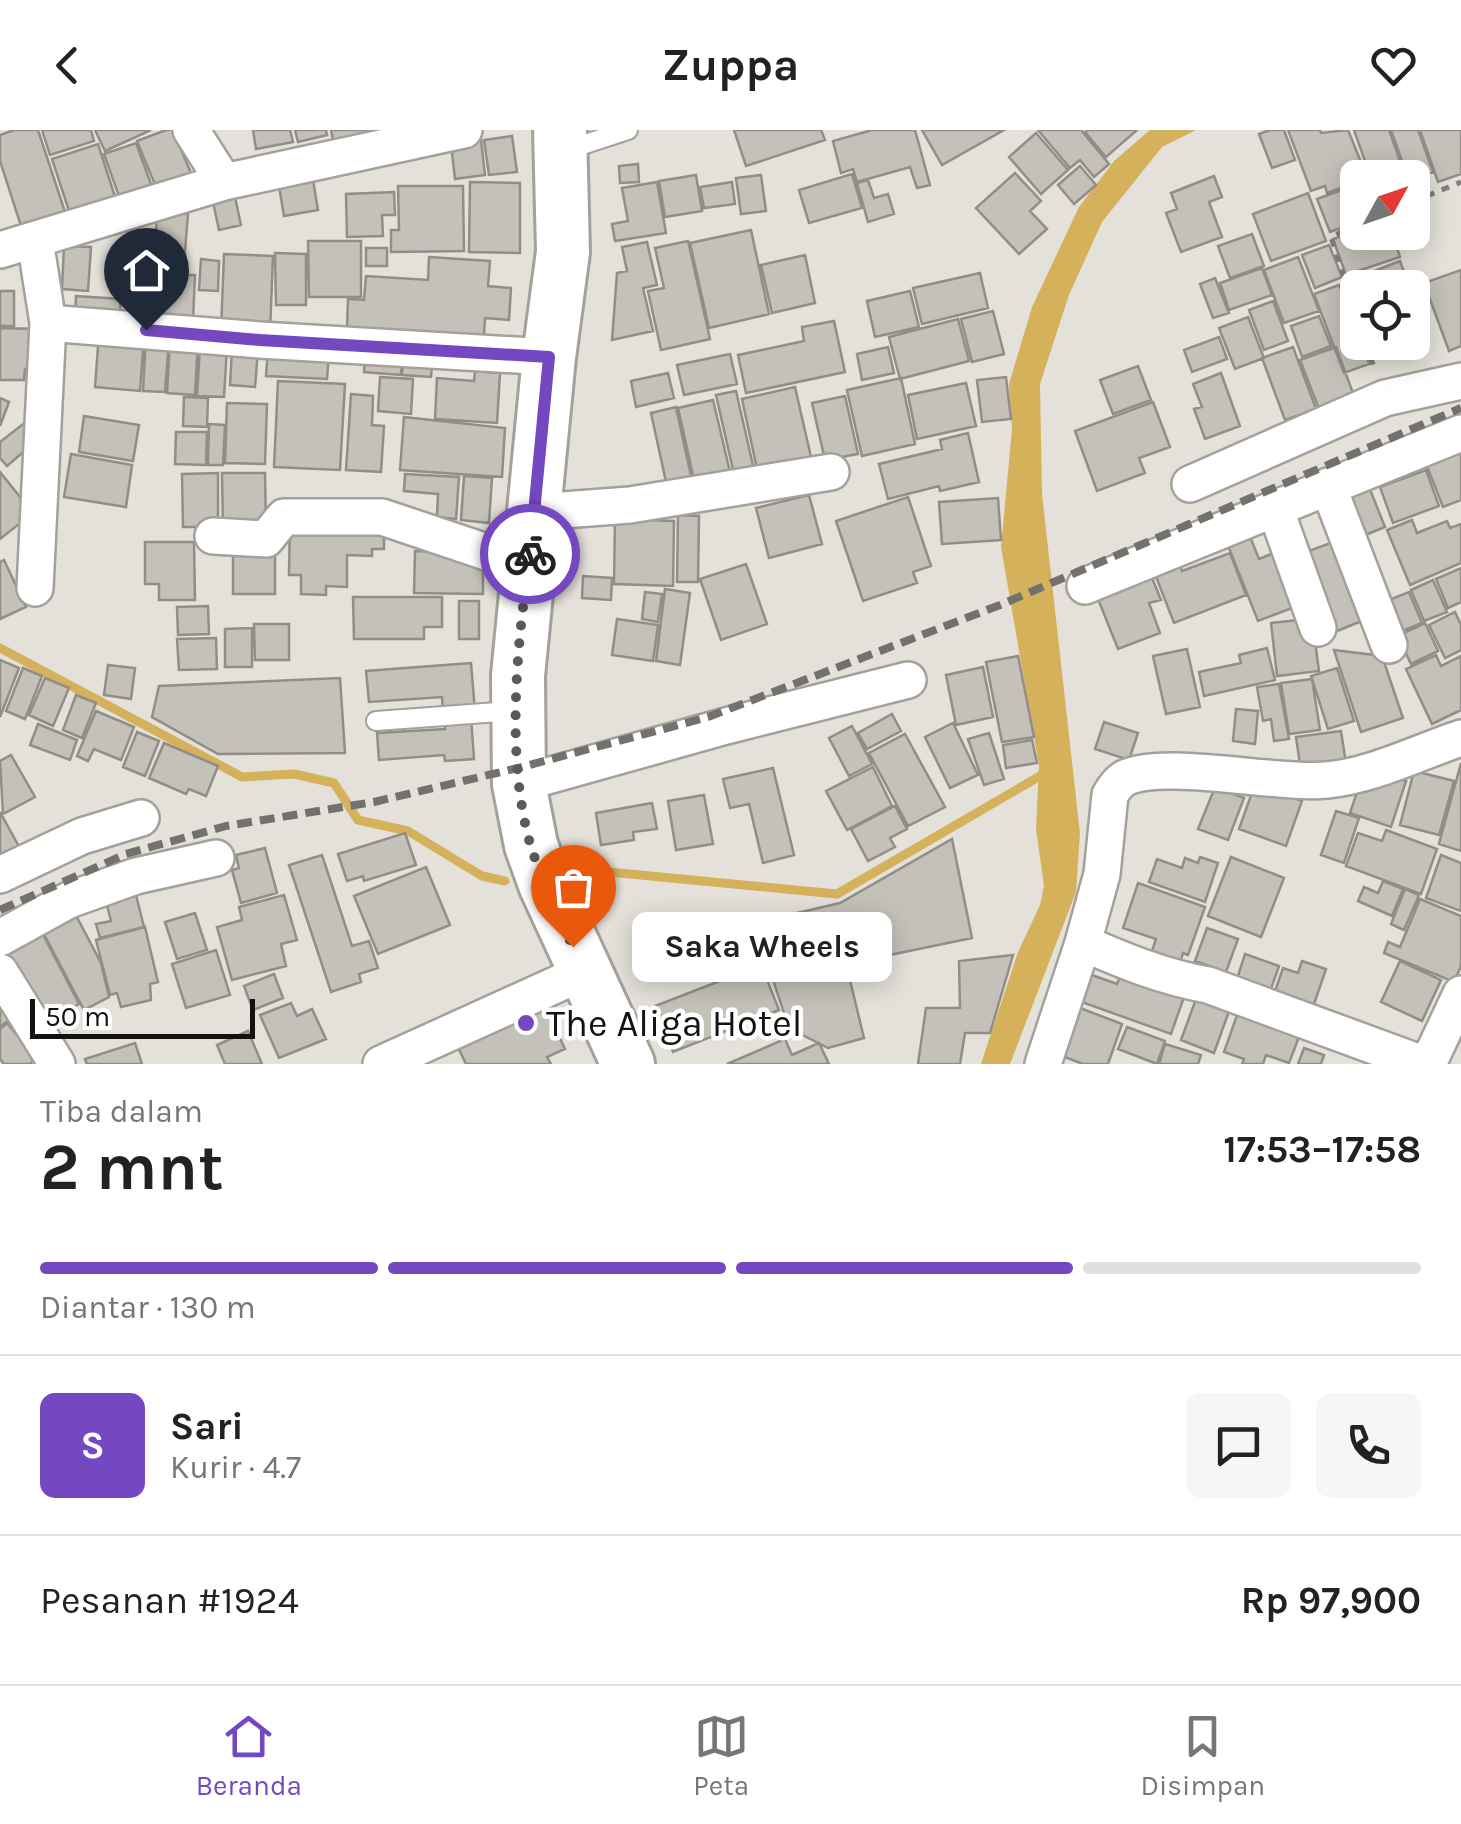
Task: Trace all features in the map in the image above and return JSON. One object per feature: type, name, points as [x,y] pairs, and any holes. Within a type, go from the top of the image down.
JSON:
[{"type":"main road","points":[[561,141],[563,252],[528,566],[517,710],[519,784],[531,845],[628,1064]]},
{"type":"street","points":[[190,130],[224,182]]},
{"type":"street","points":[[0,250],[224,182],[464,130]]},
{"type":"street","points":[[34,240],[48,323],[35,588]]},
{"type":"street","points":[[48,323],[549,357]]},
{"type":"street","points":[[1190,484],[1384,398],[1461,381]]},
{"type":"street","points":[[1084,586],[1461,433]]},
{"type":"street","points":[[536,512],[630,506],[831,472]]},
{"type":"street","points":[[1328,486],[1389,645]]},
{"type":"street","points":[[1275,508],[1318,628]]},
{"type":"street","points":[[213,536],[266,539],[284,517],[363,515],[394,520],[528,566]]},
{"type":"street","points":[[519,784],[908,680]]},
{"type":"street","points":[[1043,1064],[1102,874],[1110,796],[1116,785],[1128,777],[1176,772],[1296,782],[1332,780],[1461,738]]},
{"type":"street","points":[[0,875],[82,836],[140,818]]},
{"type":"street","points":[[0,938],[68,900],[136,876],[216,858]]},
{"type":"street","points":[[1082,944],[1142,969],[1208,985],[1425,1064],[1461,994]]},
{"type":"street","points":[[0,972],[57,1064]]},
{"type":"street","points":[[381,1064],[584,972]]},
{"type":"lane","points":[[561,141],[628,130]]},
{"type":"lane","points":[[376,721],[517,710]]},
{"type":"path","points":[[1430,195],[1461,182]]},
{"type":"path","points":[[1340,233],[1331,237],[1342,270]]},
{"type":"shaded area","points":[[1150,130],[1196,130],[1162,147],[1102,222],[1069,295],[1040,384],[1042,494],[1080,833],[1076,892],[1010,1064],[981,1064],[1044,886],[1036,829],[1039,766],[1001,547],[1012,429],[1009,384],[1032,307],[1079,207],[1114,161]]},
{"type":"building","points":[[14,130],[38,130],[66,215],[22,229],[0,161],[0,135]]},
{"type":"building","points":[[42,130],[91,130],[94,141],[50,155]]},
{"type":"building","points":[[95,130],[151,130],[105,151]]},
{"type":"building","points":[[173,130],[193,178],[158,192],[137,141]]},
{"type":"building","points":[[253,130],[290,130],[293,142],[256,149]]},
{"type":"building","points":[[295,130],[326,130],[327,135],[298,142]]},
{"type":"building","points":[[331,130],[368,130],[370,138],[334,145]]},
{"type":"building","points":[[734,130],[821,130],[825,140],[746,166]]},
{"type":"building","points":[[872,130],[915,130],[930,185],[917,188],[910,167],[857,182],[853,169],[841,173],[833,141]]},
{"type":"building","points":[[922,130],[1004,130],[942,165]]},
{"type":"building","points":[[1038,130],[1081,130],[1109,164],[1094,177],[1080,160],[1070,168]]},
{"type":"building","points":[[1137,130],[1106,157],[1085,132]]},
{"type":"building","points":[[1284,130],[1295,160],[1272,168],[1259,134]]},
{"type":"building","points":[[1288,130],[1348,130],[1360,160],[1340,160],[1340,188],[1327,193],[1325,186],[1311,191]]},
{"type":"building","points":[[1354,130],[1389,130],[1400,160],[1365,160]]},
{"type":"building","points":[[1391,130],[1418,130],[1429,160],[1402,160]]},
{"type":"building","points":[[1420,130],[1461,130],[1461,174],[1438,182]]},
{"type":"building","points":[[1036,133],[1068,170],[1041,194],[1009,157]]},
{"type":"building","points":[[512,136],[517,172],[489,175],[484,140]]},
{"type":"building","points":[[481,140],[485,175],[455,179],[451,144]]},
{"type":"building","points":[[136,143],[152,187],[120,199],[104,154]]},
{"type":"building","points":[[98,144],[116,200],[70,214],[52,159]]},
{"type":"building","points":[[638,164],[639,182],[620,183],[619,166]]},
{"type":"building","points":[[1080,166],[1096,185],[1074,204],[1058,185]]},
{"type":"building","points":[[1015,173],[1041,201],[1030,211],[1047,229],[1019,254],[976,208]]},
{"type":"building","points":[[852,174],[862,208],[809,223],[799,190]]},
{"type":"building","points":[[696,175],[702,211],[665,217],[659,181]]},
{"type":"building","points":[[761,175],[766,211],[741,214],[736,178]]},
{"type":"building","points":[[1214,176],[1222,197],[1209,202],[1222,237],[1181,252],[1166,213],[1177,209],[1171,193]]},
{"type":"building","points":[[313,180],[318,210],[284,216],[279,186]]},
{"type":"building","points":[[868,180],[874,198],[888,194],[894,214],[868,222],[857,183]]},
{"type":"building","points":[[470,182],[520,183],[520,253],[469,252]]},
{"type":"building","points":[[657,182],[666,233],[615,241],[612,224],[628,221],[622,188]]},
{"type":"building","points":[[732,182],[735,204],[704,208],[700,187]]},
{"type":"building","points":[[398,186],[463,186],[464,251],[391,252],[391,230],[399,230]]},
{"type":"building","points":[[1340,191],[1340,228],[1330,232],[1317,199]]},
{"type":"building","points":[[394,192],[395,215],[382,215],[383,236],[347,237],[346,194]]},
{"type":"building","points":[[1308,193],[1326,241],[1271,261],[1253,214]]},
{"type":"building","points":[[235,197],[241,225],[219,230],[213,202]]},
{"type":"building","points":[[157,213],[188,214],[185,251],[155,249]]},
{"type":"building","points":[[128,230],[152,231],[150,271],[126,269]]},
{"type":"building","points":[[751,230],[769,314],[709,328],[690,243]]},
{"type":"building","points":[[1252,234],[1264,266],[1230,278],[1218,246]]},
{"type":"building","points":[[1340,237],[1340,250],[1398,250],[1400,257],[1361,270],[1344,270],[1333,239]]},
{"type":"building","points":[[308,241],[361,241],[361,297],[309,297]]},
{"type":"building","points":[[688,241],[710,339],[661,350],[648,291],[664,288],[655,248]]},
{"type":"building","points":[[647,242],[657,285],[643,288],[653,331],[612,340],[617,273],[627,271],[622,247]]},
{"type":"building","points":[[1329,245],[1340,278],[1315,288],[1302,255]]},
{"type":"building","points":[[64,246],[91,247],[88,291],[62,289]]},
{"type":"building","points":[[366,248],[387,248],[387,266],[366,266]]},
{"type":"building","points":[[155,252],[185,254],[183,275],[195,275],[193,320],[152,318]]},
{"type":"building","points":[[275,253],[306,254],[306,305],[276,305]]},
{"type":"building","points":[[224,254],[273,256],[270,333],[221,331]]},
{"type":"building","points":[[805,255],[815,303],[772,313],[761,265]]},
{"type":"building","points":[[429,257],[490,261],[488,286],[511,288],[509,320],[485,318],[483,350],[347,329],[348,299],[364,300],[366,276],[428,280]]},
{"type":"building","points":[[1298,257],[1319,311],[1284,323],[1264,270]]},
{"type":"building","points":[[201,259],[219,261],[218,291],[199,290]]},
{"type":"building","points":[[1400,261],[1403,270],[1377,270]]},
{"type":"building","points":[[1262,268],[1272,295],[1229,310],[1220,283]]},
{"type":"building","points":[[1461,270],[1461,346],[1449,351],[1430,299],[1430,281]]},
{"type":"building","points":[[980,273],[988,308],[922,324],[913,288]]},
{"type":"building","points":[[1215,278],[1229,313],[1213,318],[1200,284]]},
{"type":"building","points":[[1339,285],[1340,360],[1368,360],[1369,364],[1344,373],[1314,294]]},
{"type":"building","points":[[0,291],[14,291],[14,326],[0,326]]},
{"type":"building","points":[[910,291],[919,327],[875,337],[867,301]]},
{"type":"building","points":[[76,296],[121,299],[119,323],[75,320]]},
{"type":"building","points":[[1273,301],[1288,341],[1264,350],[1249,310]]},
{"type":"building","points":[[993,311],[1004,354],[972,362],[961,319]]},
{"type":"building","points":[[1319,316],[1331,346],[1302,357],[1291,326]]},
{"type":"building","points":[[1248,317],[1264,358],[1235,369],[1219,328]]},
{"type":"building","points":[[958,319],[969,361],[900,379],[889,337]]},
{"type":"building","points":[[834,321],[845,372],[746,393],[738,355],[804,341],[802,327]]},
{"type":"building","points":[[0,328],[38,329],[37,370],[25,369],[24,380],[0,380]]},
{"type":"building","points":[[99,333],[144,337],[140,391],[95,387]]},
{"type":"building","points":[[146,337],[169,339],[165,392],[143,391]]},
{"type":"building","points":[[1219,337],[1227,359],[1192,372],[1184,350]]},
{"type":"building","points":[[170,338],[198,340],[195,395],[167,393]]},
{"type":"building","points":[[200,346],[227,348],[224,397],[197,396]]},
{"type":"building","points":[[888,347],[894,373],[862,380],[857,354]]},
{"type":"building","points":[[1293,347],[1316,409],[1285,420],[1262,358]]},
{"type":"building","points":[[1336,347],[1354,396],[1319,409],[1300,360]]},
{"type":"building","points":[[232,349],[258,351],[255,387],[230,385]]},
{"type":"building","points":[[268,349],[329,353],[327,379],[266,376]]},
{"type":"building","points":[[365,352],[402,354],[401,375],[364,372]]},
{"type":"building","points":[[404,352],[433,354],[431,377],[402,375]]},
{"type":"building","points":[[730,354],[737,384],[684,395],[677,365]]},
{"type":"building","points":[[1138,366],[1151,400],[1113,414],[1100,380]]},
{"type":"building","points":[[475,371],[500,373],[497,423],[435,419],[437,378],[474,381]]},
{"type":"building","points":[[668,373],[674,398],[636,407],[631,381]]},
{"type":"building","points":[[1221,373],[1240,426],[1205,439],[1194,409],[1202,407],[1193,384]]},
{"type":"building","points":[[380,377],[413,379],[411,414],[378,411]]},
{"type":"building","points":[[1006,377],[1011,419],[982,422],[977,380]]},
{"type":"building","points":[[901,378],[915,444],[862,456],[847,390]]},
{"type":"building","points":[[278,381],[345,384],[340,470],[274,467]]},
{"type":"building","points":[[966,383],[976,426],[917,439],[908,395]]},
{"type":"building","points":[[795,387],[811,457],[757,469],[742,399]]},
{"type":"building","points":[[736,391],[754,470],[734,474],[716,395]]},
{"type":"building","points":[[351,394],[373,396],[372,425],[384,426],[381,472],[346,470]]},
{"type":"building","points":[[845,396],[858,454],[825,460],[812,403]]},
{"type":"building","points":[[184,397],[208,398],[207,427],[183,426]]},
{"type":"building","points":[[0,398],[9,402],[0,426]]},
{"type":"building","points":[[713,400],[731,476],[695,484],[678,408]]},
{"type":"building","points":[[1153,402],[1170,447],[1139,458],[1145,473],[1097,491],[1075,431]]},
{"type":"building","points":[[227,403],[267,404],[265,464],[225,463]]},
{"type":"building","points":[[676,407],[691,476],[666,482],[651,413]]},
{"type":"building","points":[[84,416],[139,425],[133,461],[79,452]]},
{"type":"building","points":[[404,417],[505,428],[502,477],[400,470]]},
{"type":"building","points":[[27,421],[35,442],[7,466],[0,458],[0,442]]},
{"type":"building","points":[[209,424],[225,425],[223,465],[208,465]]},
{"type":"building","points":[[176,432],[207,432],[206,465],[175,464]]},
{"type":"building","points":[[968,433],[979,482],[940,491],[939,486],[888,499],[879,464],[942,449],[940,440]]},
{"type":"building","points":[[1461,447],[1461,500],[1443,507],[1425,461]]},
{"type":"building","points":[[71,454],[132,465],[126,507],[64,497]]},
{"type":"building","points":[[1426,470],[1439,506],[1393,523],[1380,487]]},
{"type":"building","points":[[0,472],[33,513],[0,539]]},
{"type":"building","points":[[218,473],[218,527],[183,527],[182,474]]},
{"type":"building","points":[[222,473],[265,473],[266,528],[223,528]]},
{"type":"building","points":[[405,474],[459,477],[456,519],[437,517],[438,494],[404,491]]},
{"type":"building","points":[[464,476],[492,478],[489,523],[461,520]]},
{"type":"building","points":[[1369,487],[1385,527],[1363,536],[1347,496]]},
{"type":"building","points":[[809,495],[822,544],[769,558],[756,508]]},
{"type":"building","points":[[908,497],[931,566],[913,572],[917,583],[863,601],[836,521]]},
{"type":"building","points":[[998,498],[1001,540],[942,544],[939,502]]},
{"type":"building","points":[[678,515],[699,516],[698,582],[677,582]]},
{"type":"building","points":[[290,518],[384,520],[384,549],[372,549],[372,556],[347,555],[347,587],[326,586],[326,595],[301,594],[301,575],[289,575]]},
{"type":"building","points":[[615,519],[674,521],[673,586],[614,584]]},
{"type":"building","points":[[1412,520],[1417,533],[1447,521],[1450,528],[1461,524],[1461,563],[1410,585],[1387,530]]},
{"type":"building","points":[[1249,534],[1259,559],[1278,551],[1300,605],[1258,621],[1227,543]]},
{"type":"building","points":[[1344,538],[1374,616],[1337,631],[1306,552]]},
{"type":"building","points":[[145,542],[194,542],[195,600],[159,600],[159,584],[145,584]]},
{"type":"building","points":[[233,543],[275,544],[275,594],[233,594]]},
{"type":"building","points":[[415,551],[483,552],[483,594],[414,593]]},
{"type":"building","points":[[1230,553],[1246,595],[1174,623],[1155,574],[1180,564],[1182,571]]},
{"type":"building","points":[[4,560],[26,607],[0,619],[0,562]]},
{"type":"building","points":[[746,564],[767,624],[721,640],[700,579]]},
{"type":"building","points":[[1461,568],[1461,602],[1448,608],[1436,579]]},
{"type":"building","points":[[1150,573],[1161,600],[1149,603],[1160,633],[1118,649],[1096,594]]},
{"type":"building","points":[[583,576],[612,578],[611,600],[582,598]]},
{"type":"building","points":[[1433,580],[1447,612],[1424,621],[1411,590]]},
{"type":"building","points":[[665,589],[690,593],[680,665],[656,661]]},
{"type":"building","points":[[645,592],[662,594],[658,622],[642,619]]},
{"type":"building","points":[[1409,592],[1422,623],[1392,635],[1379,604]]},
{"type":"building","points":[[353,597],[442,597],[442,627],[424,627],[424,639],[354,639]]},
{"type":"building","points":[[459,601],[479,601],[479,639],[459,639]]},
{"type":"building","points":[[208,606],[209,634],[178,635],[177,607]]},
{"type":"building","points":[[1455,612],[1461,625],[1461,650],[1445,658],[1429,625]]},
{"type":"building","points":[[617,619],[658,625],[653,661],[612,655]]},
{"type":"building","points":[[1307,619],[1319,671],[1277,676],[1271,623]]},
{"type":"building","points":[[1425,623],[1438,651],[1411,664],[1398,636]]},
{"type":"building","points":[[254,624],[289,624],[289,660],[255,660]]},
{"type":"building","points":[[252,628],[252,667],[225,667],[225,629]]},
{"type":"building","points":[[216,638],[217,669],[179,670],[177,639]]},
{"type":"building","points":[[1267,648],[1275,680],[1204,696],[1199,672],[1241,663],[1239,655]]},
{"type":"building","points":[[1187,649],[1200,707],[1166,714],[1153,656]]},
{"type":"building","points":[[1334,650],[1382,656],[1403,718],[1361,732]]},
{"type":"building","points":[[1436,655],[1441,666],[1461,656],[1461,710],[1432,724],[1406,669]]},
{"type":"building","points":[[1018,656],[1034,737],[1002,742],[986,662]]},
{"type":"building","points":[[0,660],[19,668],[0,717]]},
{"type":"building","points":[[471,663],[475,711],[443,713],[442,697],[369,702],[366,671]]},
{"type":"building","points":[[108,665],[135,668],[131,699],[104,695]]},
{"type":"building","points":[[983,667],[993,717],[956,725],[946,675]]},
{"type":"building","points":[[23,668],[42,676],[25,719],[6,711]]},
{"type":"building","points":[[1337,668],[1354,721],[1328,729],[1311,676]]},
{"type":"building","points":[[45,678],[69,688],[53,726],[29,715]]},
{"type":"building","points":[[340,678],[345,753],[218,754],[152,717],[159,686]]},
{"type":"building","points":[[1312,679],[1320,730],[1289,734],[1281,683]]},
{"type":"building","points":[[1279,684],[1289,739],[1274,741],[1271,719],[1263,721],[1257,687]]},
{"type":"building","points":[[76,695],[96,703],[82,738],[63,730]]},
{"type":"building","points":[[1236,709],[1258,711],[1255,744],[1233,741]]},
{"type":"building","points":[[96,711],[134,727],[121,760],[94,749],[88,761],[77,756]]},
{"type":"building","points":[[892,714],[901,731],[867,749],[858,733]]},
{"type":"building","points":[[471,717],[474,759],[445,761],[444,755],[379,760],[377,733],[445,729],[444,720]]},
{"type":"building","points":[[1104,722],[1138,733],[1129,760],[1095,749]]},
{"type":"building","points":[[953,723],[978,775],[950,788],[925,737]]},
{"type":"building","points":[[38,724],[77,740],[70,760],[30,745]]},
{"type":"building","points":[[852,726],[872,764],[849,776],[829,738]]},
{"type":"building","points":[[1341,731],[1346,764],[1301,771],[1296,737]]},
{"type":"building","points":[[137,732],[159,741],[145,776],[123,767]]},
{"type":"building","points":[[989,733],[1004,779],[984,785],[968,739]]},
{"type":"building","points":[[905,734],[945,807],[908,826],[869,753]]},
{"type":"building","points":[[1032,740],[1037,763],[1006,768],[1003,745]]},
{"type":"building","points":[[164,743],[218,766],[206,796],[189,789],[186,794],[149,778]]},
{"type":"building","points":[[11,755],[35,797],[3,814],[0,761]]},
{"type":"building","points":[[1461,763],[1461,851],[1439,844]]},
{"type":"building","points":[[873,767],[892,806],[847,830],[826,791]]},
{"type":"building","points":[[773,768],[794,855],[763,863],[749,804],[730,808],[723,779]]},
{"type":"building","points":[[1414,771],[1454,781],[1439,835],[1400,825]]},
{"type":"building","points":[[1380,773],[1406,781],[1391,827],[1350,813],[1360,783],[1375,788]]},
{"type":"building","points":[[1255,784],[1302,801],[1286,846],[1239,829]]},
{"type":"building","points":[[1215,787],[1244,798],[1228,840],[1198,829]]},
{"type":"building","points":[[704,795],[713,844],[676,850],[668,801]]},
{"type":"building","points":[[652,803],[657,829],[633,832],[634,840],[601,845],[596,813]]},
{"type":"building","points":[[895,806],[907,829],[890,838],[895,847],[868,861],[851,829]]},
{"type":"building","points":[[1336,811],[1359,818],[1344,863],[1321,855]]},
{"type":"building","points":[[0,812],[23,854],[0,866]]},
{"type":"building","points":[[1386,830],[1437,849],[1421,894],[1346,866],[1358,833],[1382,841]]},
{"type":"building","points":[[405,833],[416,865],[364,881],[363,876],[347,881],[338,854]]},
{"type":"building","points":[[952,839],[972,938],[846,964],[864,1038],[828,1048],[789,1028],[754,923],[840,903]]},
{"type":"building","points":[[265,848],[277,893],[241,903],[232,870],[239,868],[236,855]]},
{"type":"building","points":[[322,855],[352,946],[369,941],[378,968],[359,974],[361,982],[331,992],[289,865]]},
{"type":"building","points":[[1441,855],[1461,863],[1461,911],[1426,898]]},
{"type":"building","points":[[1200,857],[1218,863],[1205,902],[1149,882],[1157,859],[1182,868],[1185,858],[1198,863]]},
{"type":"building","points":[[1231,857],[1284,878],[1261,937],[1208,916]]},
{"type":"building","points":[[426,867],[450,925],[378,954],[354,896]]},
{"type":"building","points":[[1383,881],[1403,889],[1392,916],[1358,901],[1364,887],[1378,893]]},
{"type":"building","points":[[1138,883],[1205,907],[1188,955],[1183,953],[1179,967],[1150,957],[1156,939],[1123,928]]},
{"type":"building","points":[[134,887],[144,927],[100,938],[96,924],[111,921],[104,894]]},
{"type":"building","points":[[1405,889],[1419,895],[1404,930],[1391,924]]},
{"type":"building","points":[[284,895],[297,940],[281,944],[286,966],[232,980],[217,927],[242,920],[239,907]]},
{"type":"building","points":[[1420,899],[1461,916],[1461,966],[1454,982],[1384,953],[1388,942],[1400,947]]},
{"type":"building","points":[[70,904],[101,963],[109,997],[84,1010],[37,921]]},
{"type":"building","points":[[195,913],[207,950],[177,959],[165,922]]},
{"type":"building","points":[[36,921],[79,1004],[43,1023],[0,942]]},
{"type":"building","points":[[145,927],[158,982],[150,984],[151,1000],[121,1007],[117,993],[110,995],[96,940]]},
{"type":"building","points":[[1207,928],[1238,939],[1226,972],[1195,961]]},
{"type":"building","points":[[216,950],[230,995],[186,1008],[172,964]]},
{"type":"building","points":[[1245,954],[1279,966],[1268,997],[1235,985]]},
{"type":"building","points":[[1013,955],[990,1033],[965,1033],[960,1064],[918,1064],[926,1008],[960,1008],[959,961]]},
{"type":"building","points":[[1302,961],[1326,969],[1311,1013],[1272,1000],[1283,968],[1298,973]]},
{"type":"building","points":[[1400,961],[1441,980],[1422,1021],[1381,1002]]},
{"type":"building","points":[[761,965],[779,1010],[673,1052],[655,1006]]},
{"type":"building","points":[[274,974],[283,998],[253,1010],[244,986]]},
{"type":"building","points":[[1089,974],[1117,984],[1121,974],[1184,997],[1171,1034],[1079,1001]]},
{"type":"building","points":[[1200,988],[1233,1000],[1214,1053],[1181,1040]]},
{"type":"building","points":[[0,1000],[14,1016],[0,1027]]},
{"type":"building","points":[[1242,1001],[1304,1024],[1289,1063],[1266,1055],[1263,1064],[1242,1064],[1244,1059],[1224,1052]]},
{"type":"building","points":[[291,1003],[297,1016],[312,1009],[326,1039],[279,1058],[260,1015]]},
{"type":"building","name":"The Aliga Hotel","points":[[543,1003],[565,1049],[547,1057],[551,1064],[466,1064],[456,1043]]},
{"type":"building","points":[[1072,1005],[1122,1024],[1108,1064],[1083,1064],[1054,1053]]},
{"type":"building","points":[[7,1023],[16,1034],[24,1027],[44,1052],[30,1064],[4,1064],[0,1059],[0,1029]]},
{"type":"building","points":[[1127,1027],[1165,1041],[1157,1064],[1118,1049]]},
{"type":"building","points":[[248,1031],[262,1064],[225,1064],[217,1045]]},
{"type":"building","points":[[785,1039],[792,1055],[819,1043],[829,1064],[727,1064]]},
{"type":"building","points":[[135,1043],[142,1064],[87,1064],[85,1059]]},
{"type":"building","points":[[1165,1044],[1201,1055],[1198,1064],[1159,1064]]},
{"type":"building","points":[[1304,1048],[1324,1055],[1321,1064],[1298,1064]]},
{"type":"waterway","points":[[0,648],[242,777],[294,774],[334,783],[358,820],[408,831],[482,876],[505,881]]},
{"type":"waterway","points":[[599,871],[837,894],[1047,772]]},
{"type":"railway","points":[[0,910],[126,854],[226,826],[374,802],[708,717],[1000,605],[1461,408]]},
{"type":"way so far","points":[[530,554],[518,676],[519,784],[531,845],[573,947]]},
{"type":"place","name":"Saka Wheels","points":[[573,947]]},
{"type":"place","name":"The Aliga Hotel","points":[[526,1023]]},
{"type":"route","points":[[146,330],[549,357],[530,554]]}]
